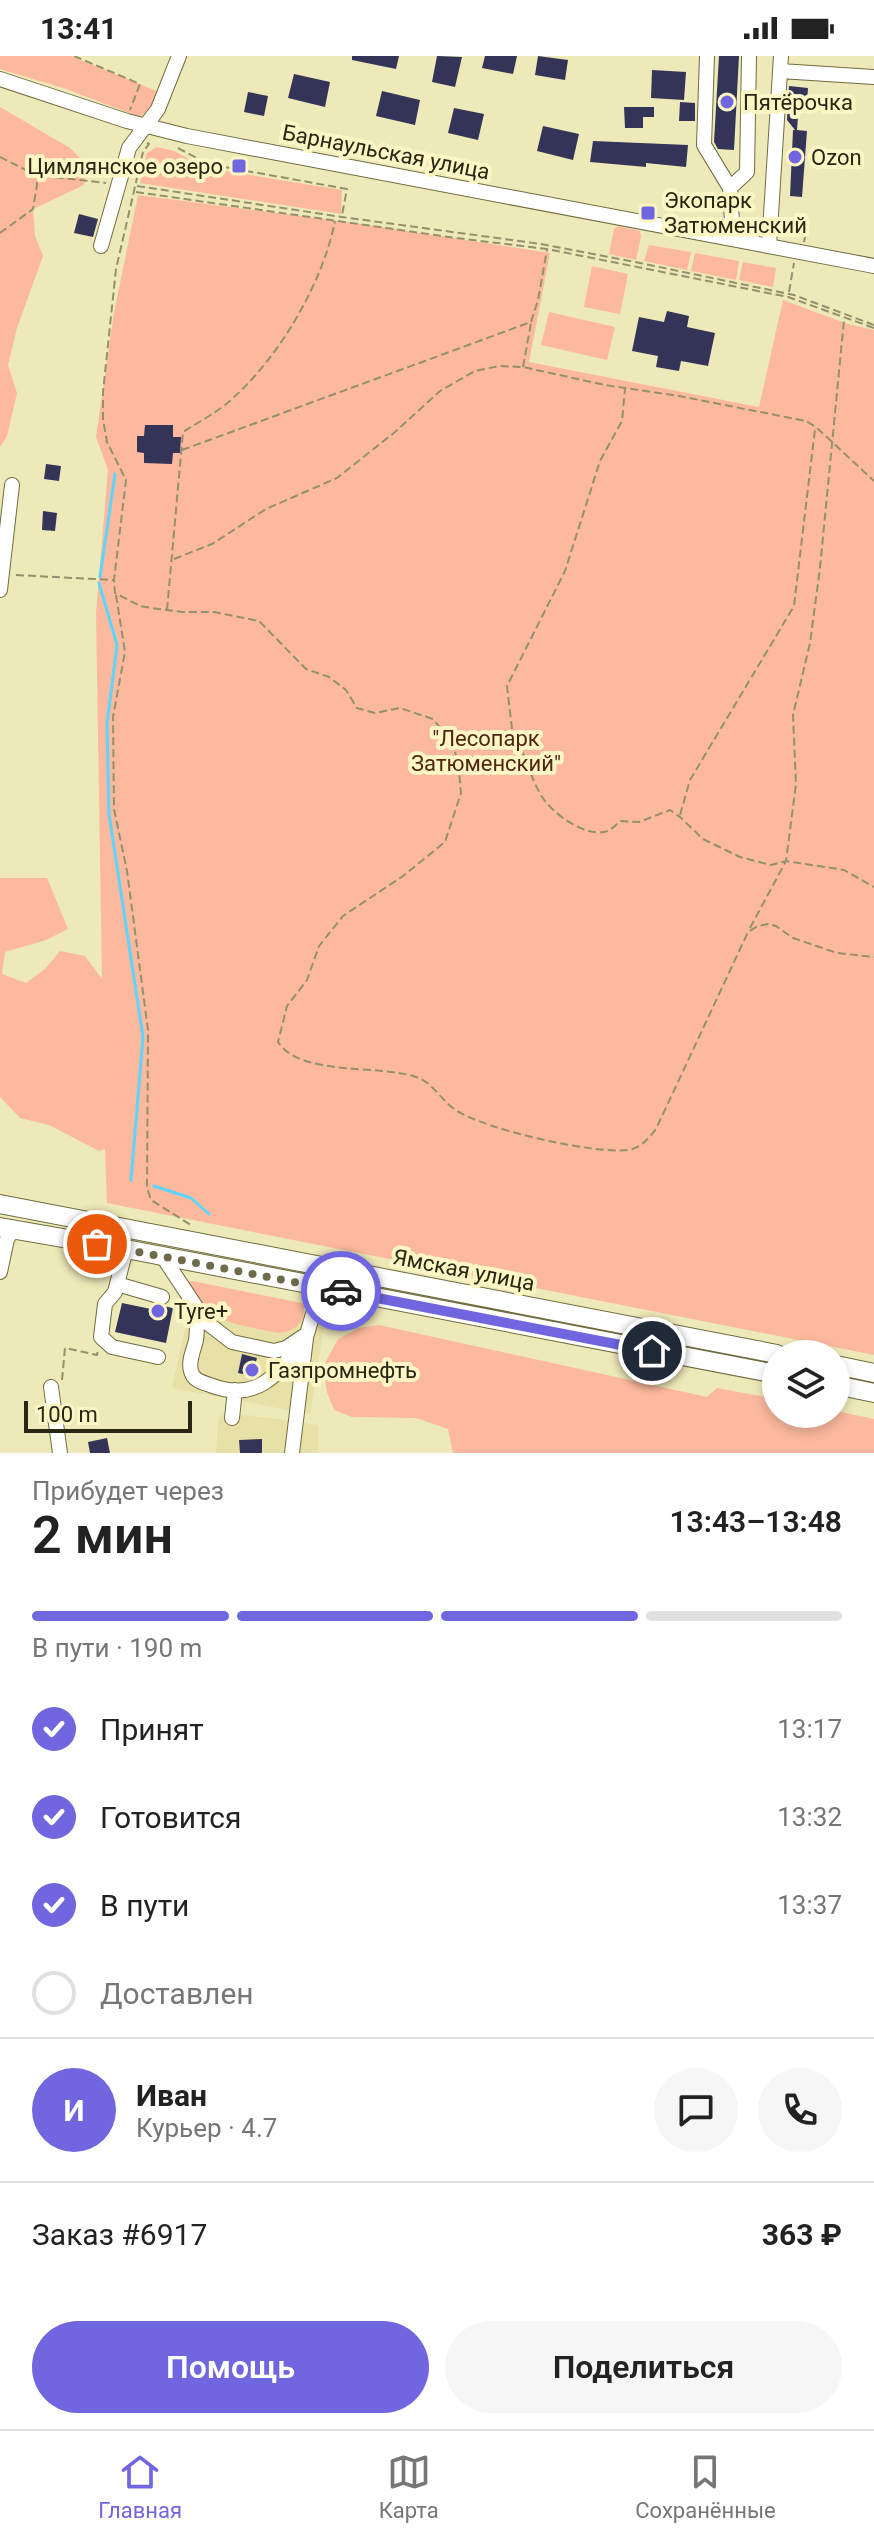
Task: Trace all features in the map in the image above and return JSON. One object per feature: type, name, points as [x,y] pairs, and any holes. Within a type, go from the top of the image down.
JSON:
[{"type":"main road","name":"Ямская улица","points":[[0,1204],[762,1351]]},
{"type":"main road","name":"Ямская улица","points":[[7,1228],[762,1371]]},
{"type":"main road","points":[[850,1368],[874,1373]]},
{"type":"main road","points":[[850,1388],[874,1393]]},
{"type":"street","points":[[101,246],[129,148],[158,109],[179,56]]},
{"type":"street","points":[[707,56],[704,145],[730,188],[733,239]]},
{"type":"street","points":[[730,188],[747,172],[749,56]]},
{"type":"street","points":[[769,246],[780,63],[874,77]]},
{"type":"street","name":"Барнаульская улица","points":[[0,79],[147,126],[239,147],[874,266]]},
{"type":"street","points":[[1,582],[12,485]]},
{"type":"street","points":[[0,1196],[22,1200],[52,1212]]},
{"type":"street","points":[[0,1272],[7,1228]]},
{"type":"street","points":[[126,1249],[116,1288],[105,1304],[101,1337],[112,1347],[158,1357]]},
{"type":"street","points":[[163,1257],[206,1322],[232,1342],[274,1351],[286,1348],[307,1334]]},
{"type":"street","points":[[116,1288],[162,1297]]},
{"type":"street","points":[[292,1453],[307,1334],[313,1314],[335,1290]]},
{"type":"street","points":[[196,1308],[197,1330],[190,1367],[192,1376],[216,1388],[253,1388],[272,1379],[307,1334]]},
{"type":"street","points":[[56,1384],[60,1453]]},
{"type":"street","points":[[232,1418],[235,1390]]},
{"type":"path","points":[[149,144],[158,143]]},
{"type":"path","points":[[178,148],[208,164],[347,189],[342,219]]},
{"type":"path","points":[[0,157],[36,175],[118,185]]},
{"type":"path","points":[[0,233],[33,209],[36,175]]},
{"type":"path","points":[[136,186],[547,249],[788,297],[874,326]]},
{"type":"path","points":[[134,192],[541,244],[794,295],[874,326]]},
{"type":"path","points":[[167,610],[174,559],[183,432],[225,405],[285,338],[315,280],[335,220]]},
{"type":"path","points":[[523,367],[547,249]]},
{"type":"path","points":[[115,593],[140,606],[183,612],[214,612],[259,621],[306,669],[329,677],[346,690],[357,708],[375,713],[400,708],[433,719],[452,742],[458,762],[461,793],[445,842],[403,876],[343,916],[319,946],[307,980],[287,1006],[278,1042],[284,1051],[317,1065],[417,1077],[427,1081],[454,1109],[484,1124],[522,1135],[597,1149],[628,1150],[643,1144],[656,1129],[748,932],[786,861],[796,784],[793,715],[810,643],[820,568],[844,318]]},
{"type":"path","points":[[182,450],[531,322]]},
{"type":"path","points":[[174,559],[212,544],[266,509],[337,478],[440,391],[475,371],[499,366],[523,367],[806,421],[874,481]]},
{"type":"path","points":[[625,388],[622,421],[600,461],[565,571],[507,686],[512,731],[522,747],[541,797],[555,811],[589,832],[608,832],[620,821],[639,822],[670,810],[703,839],[740,857],[771,865],[786,861],[844,870],[874,887]]},
{"type":"path","points":[[680,817],[690,780],[794,606],[816,427]]},
{"type":"path","points":[[114,457],[126,480],[114,580],[125,652],[113,717],[114,809],[127,871],[148,1030],[147,1188],[151,1200],[193,1227]]},
{"type":"path","points":[[1,582],[114,580]]},
{"type":"path","points":[[452,742],[482,733],[512,731]]},
{"type":"path","points":[[748,932],[768,924],[793,938],[837,953],[874,957]]},
{"type":"path","points":[[56,1384],[65,1348],[97,1355],[101,1337]]},
{"type":"shaded area","points":[[201,1307],[291,1331],[301,1321],[324,1327],[310,1414],[172,1388],[188,1314]]},
{"type":"shaded area","points":[[226,1412],[319,1425],[318,1453],[216,1453],[218,1419]]},
{"type":"green space","points":[[0,56],[71,56],[159,92],[152,107],[140,117],[63,88],[0,69]]},
{"type":"green space","points":[[0,107],[70,148],[88,166],[84,185],[33,209],[35,236],[43,256],[17,328],[8,365],[17,393],[7,436],[0,447]]},
{"type":"green space","points":[[157,147],[174,151],[207,168],[342,190],[341,214],[140,183],[147,153]]},
{"type":"green space","name":"\"Лесопарк Затюменский\"","points":[[138,195],[550,253],[529,362],[759,407],[783,300],[848,324],[874,330],[874,1355],[850,1350],[850,1340],[798,1340],[107,1203],[105,1149],[99,1151],[49,1125],[20,1118],[0,1097],[0,878],[47,878],[68,929],[46,940],[5,952],[2,974],[26,983],[45,969],[60,951],[85,956],[102,979],[96,613],[108,470],[96,437],[114,313]]},
{"type":"green space","points":[[618,226],[640,231],[636,260],[609,254],[614,229]]},
{"type":"green space","points":[[649,245],[691,252],[687,270],[644,261]]},
{"type":"green space","points":[[695,253],[739,261],[736,280],[691,271]]},
{"type":"green space","points":[[743,262],[776,268],[773,287],[739,280]]},
{"type":"green space","points":[[592,266],[628,274],[620,314],[584,307]]},
{"type":"green space","points":[[549,312],[615,327],[607,360],[541,345]]},
{"type":"green space","points":[[189,1282],[302,1303],[303,1319],[293,1329],[281,1333],[236,1324],[215,1316],[198,1303],[192,1294]]},
{"type":"green space","points":[[379,1325],[707,1397],[717,1388],[762,1396],[762,1428],[850,1428],[850,1414],[874,1419],[874,1453],[453,1453],[448,1429],[416,1418],[352,1417],[334,1410],[323,1367],[338,1339],[359,1328]]},
{"type":"building","points":[[352,56],[399,56],[396,69],[352,60]]},
{"type":"building","points":[[437,56],[462,57],[455,87],[432,82]]},
{"type":"building","points":[[485,56],[517,56],[513,74],[482,68]]},
{"type":"building","points":[[538,56],[568,60],[565,80],[535,75]]},
{"type":"building","name":"Пятёрочка","points":[[719,56],[739,56],[734,150],[718,149],[714,142]]},
{"type":"building","points":[[652,70],[686,72],[684,100],[651,98]]},
{"type":"building","points":[[294,74],[330,82],[325,107],[288,98]]},
{"type":"building","points":[[789,86],[808,88],[807,104],[799,104],[797,130],[807,131],[802,197],[790,196],[795,130],[787,120]]},
{"type":"building","points":[[382,91],[420,100],[415,125],[376,116]]},
{"type":"building","points":[[248,92],[268,96],[264,116],[244,112]]},
{"type":"building","points":[[680,102],[695,103],[695,121],[679,121]]},
{"type":"building","points":[[624,107],[654,107],[654,117],[643,117],[643,128],[625,128]]},
{"type":"building","points":[[454,108],[484,114],[478,140],[448,133]]},
{"type":"building","points":[[543,126],[579,134],[573,160],[537,151]]},
{"type":"building","points":[[593,141],[688,145],[686,167],[590,162]]},
{"type":"building","points":[[79,214],[98,219],[93,237],[74,233]]},
{"type":"building","points":[[667,311],[689,316],[687,327],[715,333],[708,366],[681,361],[679,371],[656,367],[658,356],[632,351],[639,317],[664,322]]},
{"type":"building","points":[[145,425],[173,425],[173,437],[181,437],[180,453],[173,453],[172,464],[144,463],[144,453],[137,452],[137,436],[144,436]]},
{"type":"building","points":[[46,464],[61,466],[59,481],[44,479]]},
{"type":"building","points":[[43,511],[57,513],[55,531],[42,530]]},
{"type":"building","points":[[122,1303],[151,1309],[152,1304],[173,1308],[166,1343],[115,1332]]},
{"type":"building","points":[[242,1354],[257,1358],[252,1376],[238,1373]]},
{"type":"building","points":[[107,1438],[110,1453],[90,1453],[88,1442]]},
{"type":"building","points":[[262,1439],[262,1453],[240,1453],[239,1440]]},
{"type":"waterway","points":[[100,577],[115,474]]},
{"type":"waterway","points":[[99,583],[117,645],[107,724],[109,814],[143,1037],[131,1180]]},
{"type":"waterway","points":[[154,1186],[191,1198],[209,1214]]},
{"type":"way so far","points":[[97,1244],[341,1291]]},
{"type":"place","name":"Пятёрочка","points":[[727,102]]},
{"type":"place","name":"Ozon","points":[[795,157]]},
{"type":"place","name":"Цимлянское озеро","points":[[239,166]]},
{"type":"place","name":"Экопарк Затюменский","points":[[648,213]]},
{"type":"place","name":"Tyre+","points":[[158,1311]]},
{"type":"place","name":"Газпромнефть","points":[[252,1370]]},
{"type":"route","points":[[341,1291],[652,1351]]}]
